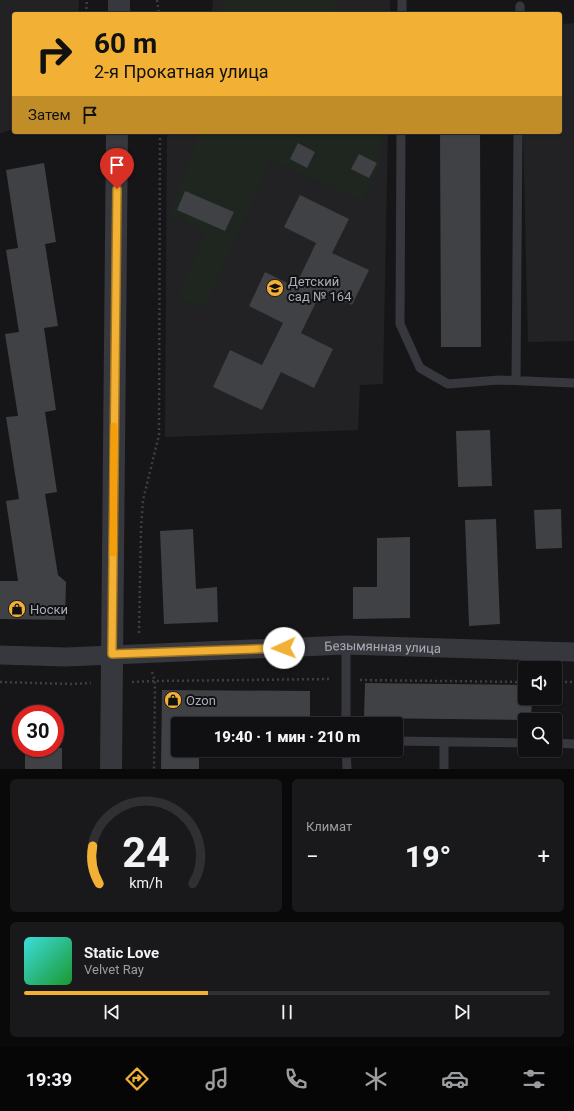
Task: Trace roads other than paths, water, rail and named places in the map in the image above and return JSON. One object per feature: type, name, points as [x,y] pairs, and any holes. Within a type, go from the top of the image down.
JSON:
[{"type":"street","points":[[119,0],[119,12]]},
{"type":"street","points":[[111,769],[117,134]]},
{"type":"street","name":"Безымянная улица","points":[[0,655],[66,657],[346,645],[574,652]]},
{"type":"lane","points":[[402,0],[402,12]]},
{"type":"lane","points":[[401,134],[400,324],[420,368],[448,384],[499,380],[574,383]]},
{"type":"lane","points":[[516,380],[518,134]]},
{"type":"lane","points":[[346,645],[346,717]]},
{"type":"lane","points":[[403,742],[518,743]]},
{"type":"lane","points":[[444,742],[444,769]]},
{"type":"lane","points":[[562,743],[574,744]]},
{"type":"lane","points":[[346,757],[347,769]]},
{"type":"place","name":"Детский сад № 164","points":[[275,288]]},
{"type":"place","name":"Носки","points":[[17,609]]},
{"type":"place","name":"Ozon","points":[[173,700]]}]
